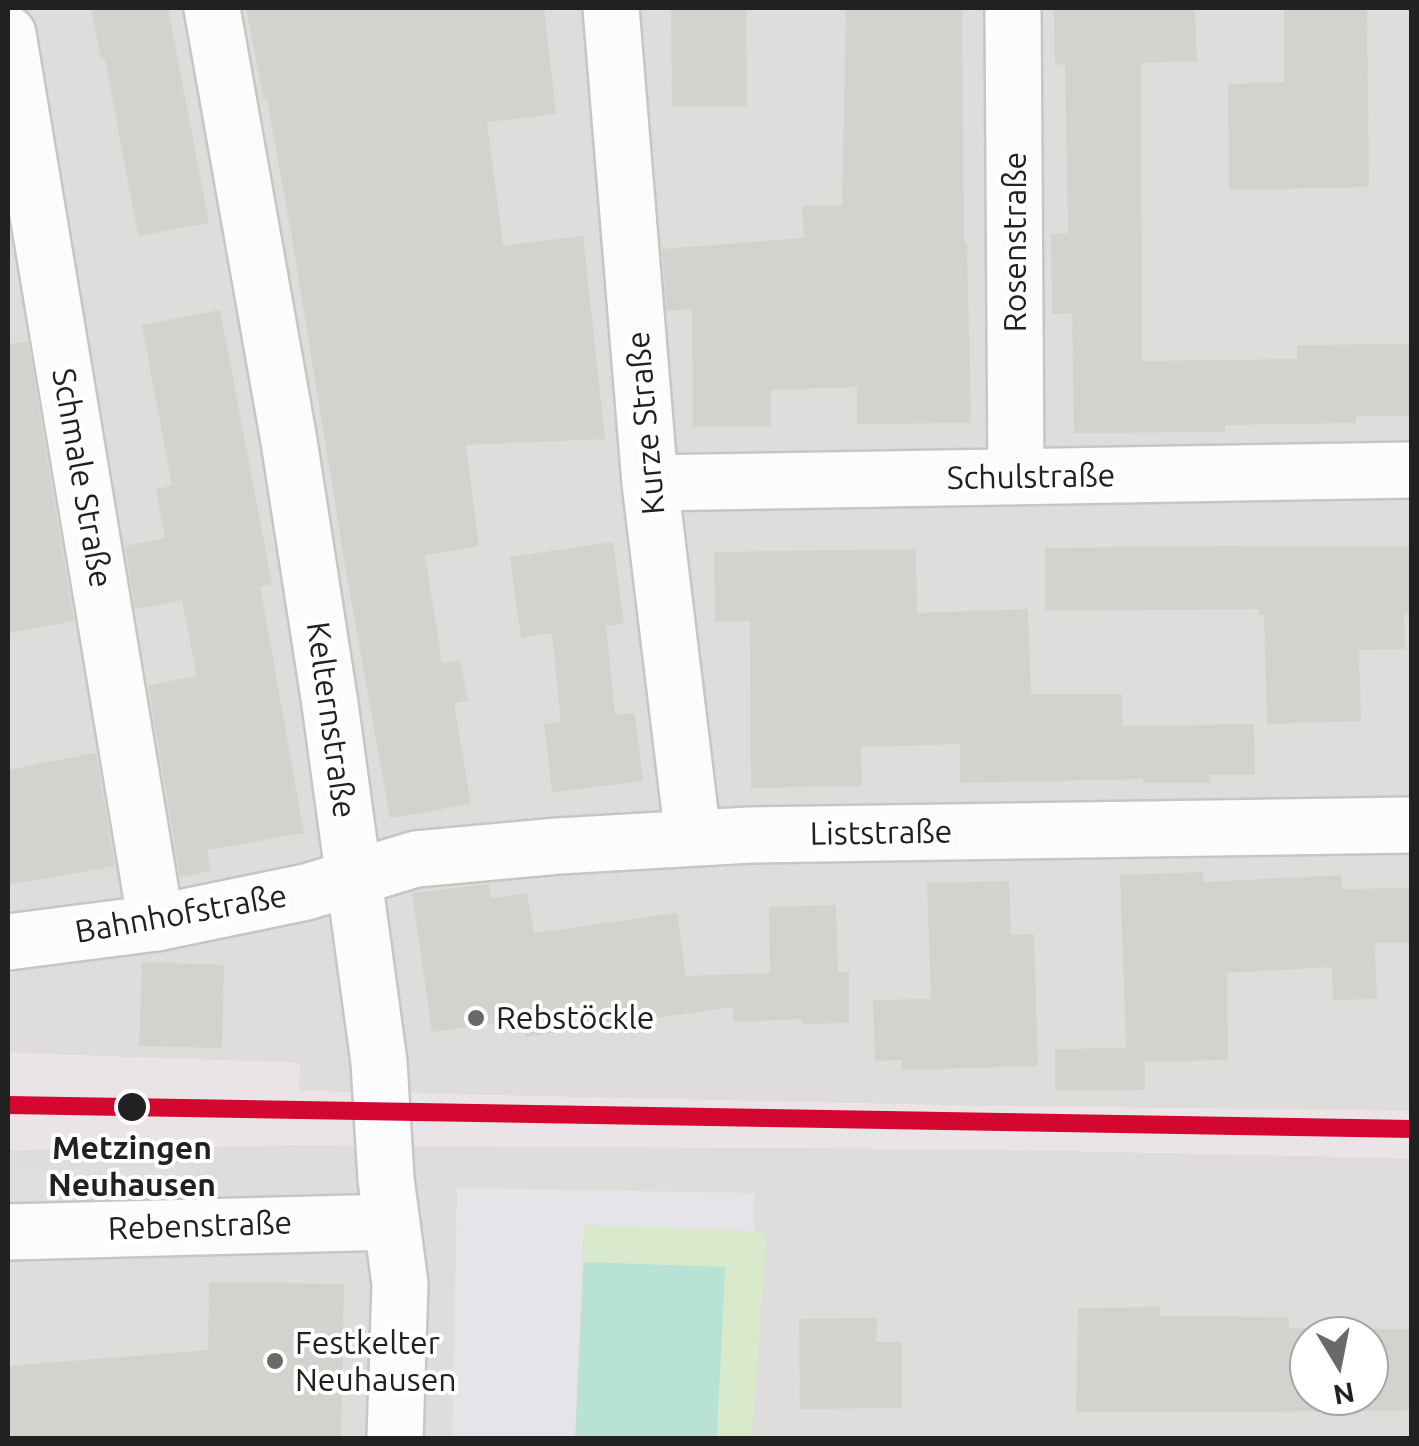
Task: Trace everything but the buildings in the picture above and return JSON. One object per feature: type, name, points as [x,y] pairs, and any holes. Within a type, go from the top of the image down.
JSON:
[{"type":"street","name":"Kelternstraße","points":[[212,8],[289,441],[379,1062],[386,1178],[400,1284],[395,1438]]},
{"type":"street","name":"Kurze Straße","points":[[611,8],[650,484],[692,837]]},
{"type":"street","name":"Rosenstraße","points":[[1013,8],[1016,477]]},
{"type":"street","name":"Schmale Straße","points":[[8,34],[156,922]]},
{"type":"street","name":"Schulstraße","points":[[650,484],[1412,470]]},
{"type":"street","name":"Liststraße","points":[[354,878],[416,858],[692,837],[1412,825]]},
{"type":"street","name":"Bahnhofstraße","points":[[8,942],[156,922],[306,892],[354,878]]},
{"type":"street","name":"Rebenstraße","points":[[8,1232],[392,1222]]},
{"type":"shaded area","points":[[8,8],[1411,8],[1411,1111],[299,1091],[299,1063],[8,1053]]},
{"type":"shaded area","points":[[8,1053],[300,1063],[299,1091],[1412,1111],[1411,1158],[978,1149],[293,1145],[8,1150]]},
{"type":"shaded area","points":[[293,1145],[978,1149],[1411,1158],[1411,1438],[8,1438],[8,1150]]},
{"type":"shaded area","points":[[189,1165],[208,1199],[8,1207],[8,1171]]},
{"type":"shaded area","points":[[457,1188],[754,1193],[754,1231],[584,1225],[575,1438],[452,1438]]},
{"type":"green space","points":[[584,1225],[762,1231],[766,1242],[752,1438],[717,1438],[724,1268],[584,1262]]},
{"type":"green space","points":[[584,1262],[725,1267],[717,1438],[575,1438]]},
{"type":"transit line","points":[[8,1105],[1412,1129]]},
{"type":"place","name":"Rebstöckle","points":[[476,1018]]},
{"type":"place","name":"Metzingen Neuhausen","points":[[132,1107]]},
{"type":"place","name":"Festkelter Neuhausen","points":[[275,1361]]}]
